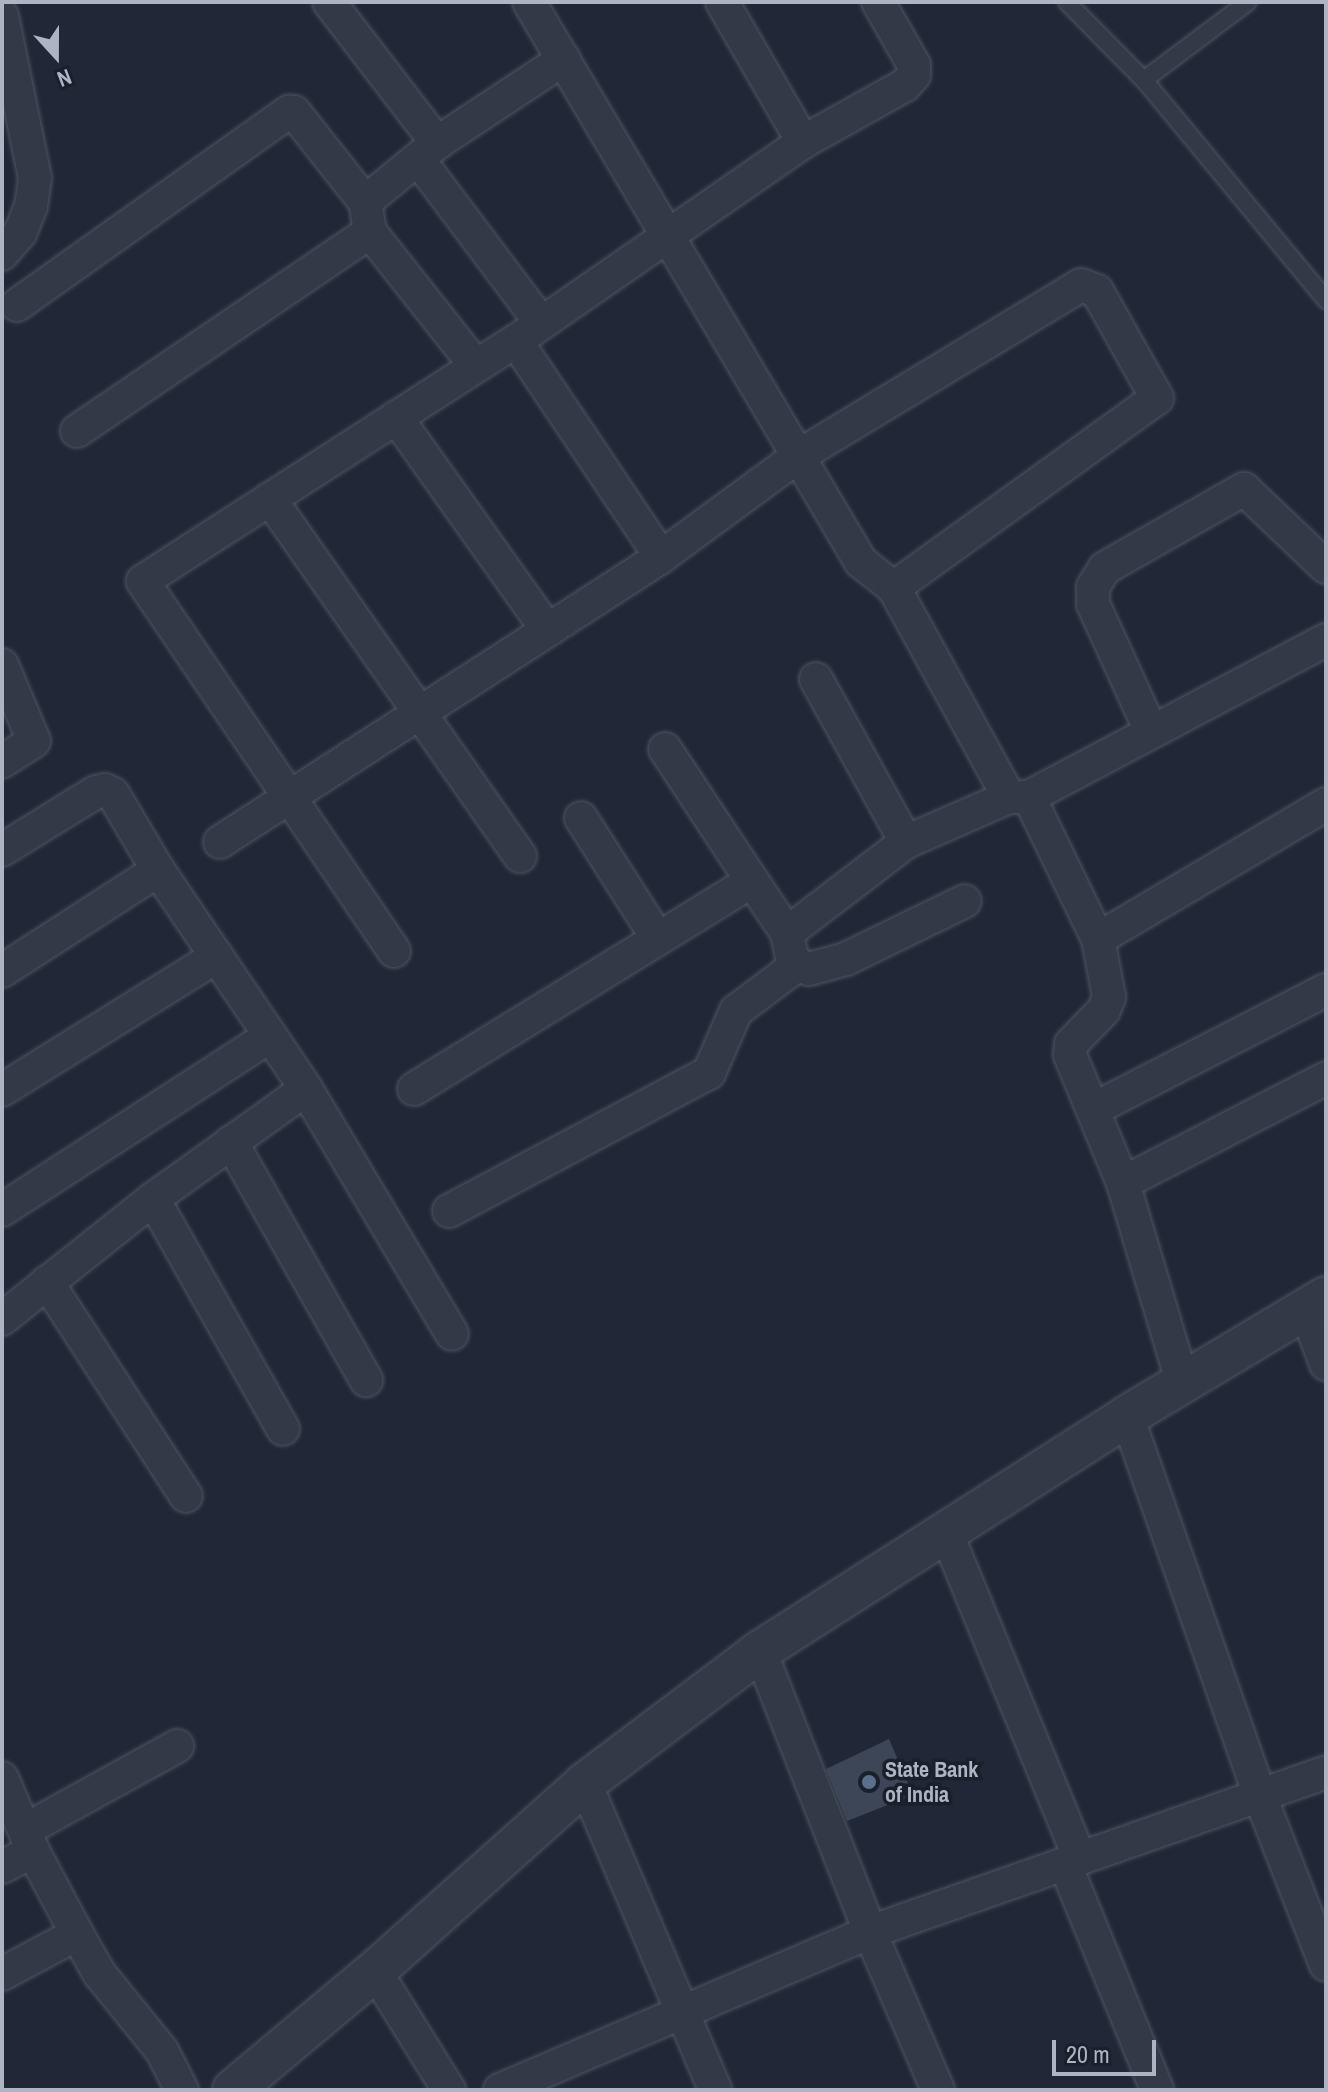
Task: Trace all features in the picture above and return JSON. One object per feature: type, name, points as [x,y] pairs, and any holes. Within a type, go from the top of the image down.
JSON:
[{"type":"street","points":[[329,2],[428,151],[528,332],[661,557]]},
{"type":"street","points":[[529,2],[861,562],[894,588],[1019,797],[1098,939],[1109,997],[1104,1010],[1070,1049],[1123,1183],[1183,1384]]},
{"type":"street","points":[[722,2],[803,142]]},
{"type":"street","points":[[394,951],[143,581],[528,332],[803,142],[905,85],[914,75],[914,65],[878,2]]},
{"type":"street","points":[[2,16],[35,178],[31,206],[20,233],[2,254]]},
{"type":"street","points":[[77,431],[367,217],[428,151],[564,59]]},
{"type":"street","points":[[17,305],[289,112],[294,112],[476,366]]},
{"type":"street","points":[[220,842],[661,557],[797,457],[1081,285],[1097,291],[1156,392],[1153,404],[894,588]]},
{"type":"street","points":[[396,417],[548,631]]},
{"type":"street","points":[[1151,731],[1093,604],[1093,587],[1105,568],[1244,489],[1326,567]]},
{"type":"street","points":[[270,499],[520,856]]},
{"type":"street","points":[[449,1211],[709,1073],[736,1011],[788,972],[790,948],[906,842],[1019,797],[1326,640]]},
{"type":"street","points":[[2,665],[34,741],[2,762]]},
{"type":"street","points":[[816,679],[906,842]]},
{"type":"street","points":[[665,749],[752,881],[803,968],[817,969],[846,959],[965,901]]},
{"type":"street","points":[[2,850],[96,792],[105,790],[113,794],[158,870],[306,1089],[452,1334]]},
{"type":"street","points":[[1098,939],[1326,804]]},
{"type":"street","points":[[581,818],[658,939]]},
{"type":"street","points":[[2,971],[158,870]]},
{"type":"street","points":[[414,1089],[752,881]]},
{"type":"street","points":[[2,1090],[217,956]]},
{"type":"street","points":[[1094,1109],[1326,990]]},
{"type":"street","points":[[2,1210],[270,1036]]},
{"type":"street","points":[[1123,1183],[1326,1078]]},
{"type":"street","points":[[2,1319],[153,1199],[306,1089]]},
{"type":"street","points":[[231,1142],[366,1380]]},
{"type":"street","points":[[153,1199],[283,1429]]},
{"type":"street","points":[[47,1282],[186,1496]]},
{"type":"street","points":[[233,2090],[375,1971],[585,1783],[760,1651],[1127,1416],[1315,1302],[1326,1364]]},
{"type":"street","points":[[1127,1416],[1260,1796],[1326,1965]]},
{"type":"street","points":[[946,1532],[1157,2090]]},
{"type":"street","points":[[760,1651],[870,1932],[938,2090]]},
{"type":"street","points":[[2,1867],[29,1840],[177,1746]]},
{"type":"street","points":[[500,2090],[870,1932],[1326,1772]]},
{"type":"street","points":[[2,1778],[29,1840],[99,1973],[162,2051],[182,2090]]},
{"type":"street","points":[[585,1783],[715,2090]]},
{"type":"street","points":[[2,1974],[77,1934]]},
{"type":"street","points":[[375,1971],[449,2090]]},
{"type":"lane","points":[[1067,2],[1144,80],[1326,300]]},
{"type":"lane","points":[[1144,80],[1248,2]]},
{"type":"building","name":"State Bank of India","points":[[889,1739],[913,1795],[847,1821],[826,1769]]},
{"type":"place","name":"State Bank of India","points":[[869,1782]]}]
